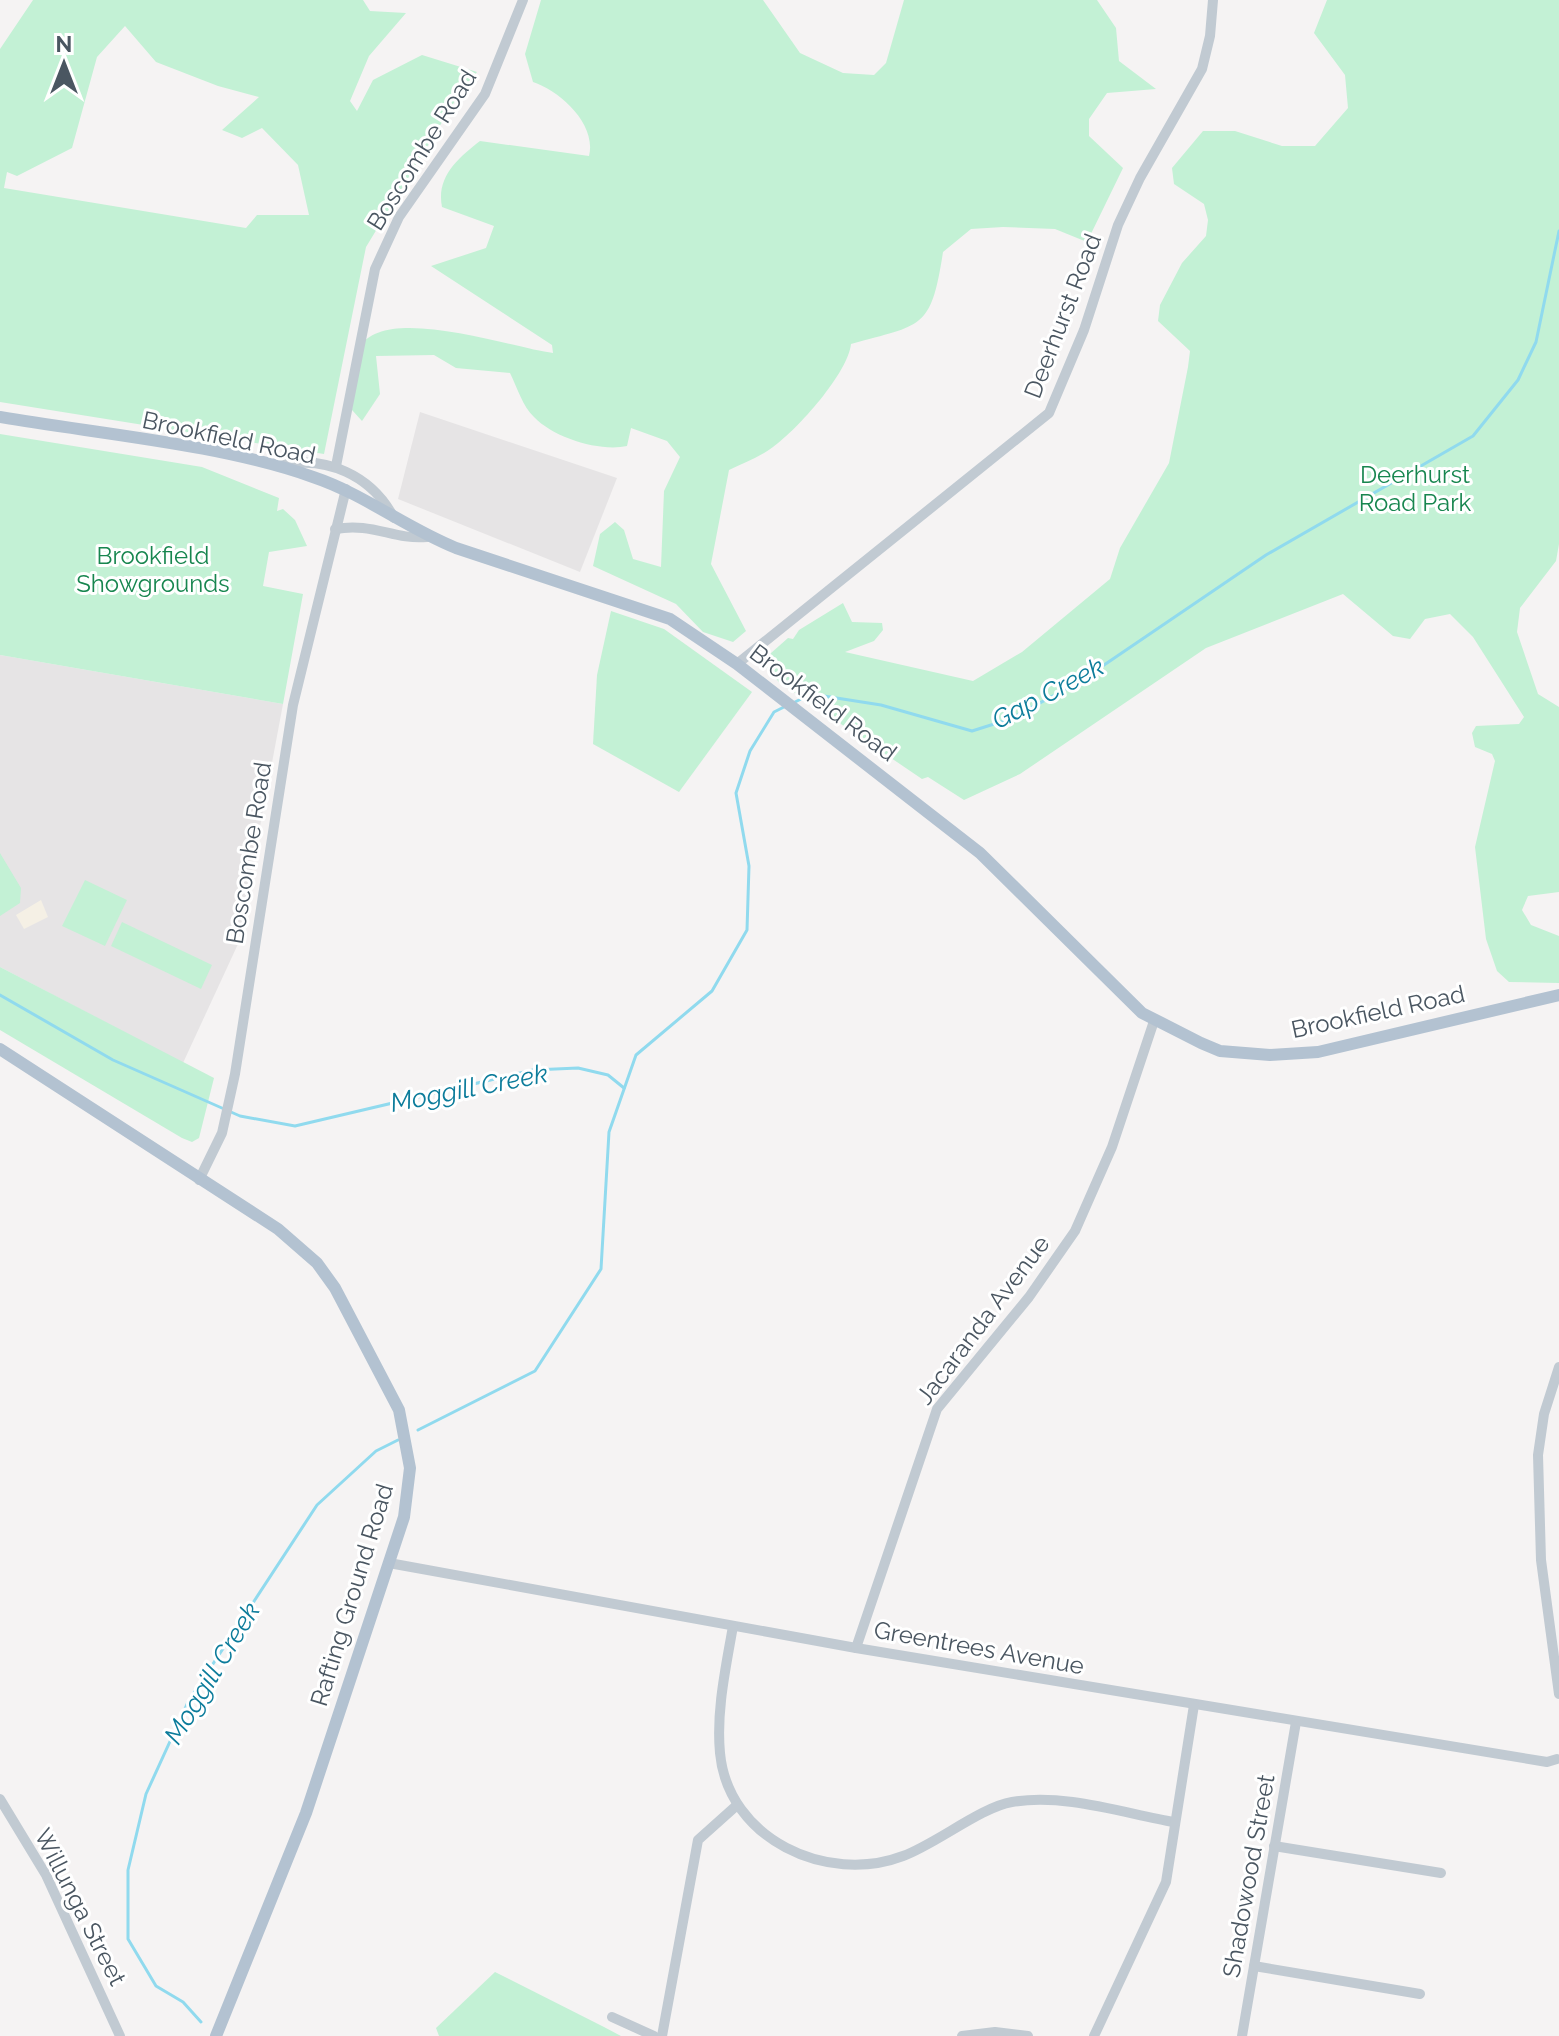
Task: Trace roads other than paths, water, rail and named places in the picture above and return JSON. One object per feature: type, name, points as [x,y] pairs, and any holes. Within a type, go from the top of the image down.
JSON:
[{"type":"main road","name":"Brookfield Road","points":[[0,417],[279,466],[346,489],[427,537],[670,619],[737,664],[980,853],[1112,987],[1154,1021],[1220,1051],[1270,1055],[1318,1052],[1559,995]]},
{"type":"main road","name":"Rafting Ground Road","points":[[0,1049],[296,1241],[335,1288],[399,1410],[410,1468],[407,1507],[306,1813],[217,2032]]},
{"type":"street","name":"Boscombe Road","points":[[336,466],[375,269],[399,217],[485,94],[523,0]]},
{"type":"street","name":"Deerhurst Road","points":[[737,664],[1049,413],[1084,330],[1118,225],[1140,178],[1202,69],[1210,36],[1213,0]]},
{"type":"street","points":[[279,466],[294,462],[336,466],[383,498],[394,519]]},
{"type":"street","name":"Boscombe Road","points":[[199,1180],[222,1133],[293,705],[346,489]]},
{"type":"street","points":[[335,529],[367,526],[413,538],[427,537]]},
{"type":"street","name":"Jacaranda Avenue","points":[[856,1648],[937,1409],[1029,1297],[1075,1231],[1112,1147],[1154,1021]]},
{"type":"street","points":[[1559,1367],[1544,1414],[1538,1455],[1541,1560],[1559,1694]]},
{"type":"street","name":"Greentrees Avenue","points":[[389,1563],[856,1648],[1194,1705],[1547,1762],[1558,1758]]},
{"type":"street","points":[[733,1626],[719,1721],[720,1756],[736,1806],[758,1828],[791,1852],[823,1864],[865,1865],[903,1856],[1007,1803],[1036,1799],[1174,1822]]},
{"type":"street","points":[[1094,2036],[1166,1882],[1194,1705]]},
{"type":"street","name":"Shadowood Street","points":[[1242,2036],[1296,1722]]},
{"type":"street","name":"Willunga Street","points":[[0,1799],[46,1875],[120,2036]]},
{"type":"street","points":[[662,2036],[698,1840],[736,1806]]},
{"type":"street","points":[[1274,1846],[1441,1873]]},
{"type":"street","points":[[1254,1966],[1420,1994]]},
{"type":"street","points":[[612,2017],[654,2036]]},
{"type":"street","points":[[962,2036],[995,2032],[1028,2036]]},
{"type":"waterway","name":"Gap Creek","points":[[793,703],[811,694],[881,705],[972,731],[1010,719],[1079,682],[1266,555],[1473,436],[1518,380],[1536,342],[1559,231]]},
{"type":"waterway","name":"Gap Creek","points":[[418,1430],[535,1371],[601,1269],[609,1132],[636,1055],[712,991],[747,930],[749,866],[736,793],[750,751],[774,712],[786,706]]},
{"type":"waterway","name":"Moggill Creek","points":[[0,995],[113,1060],[240,1116],[295,1126],[533,1070],[578,1068],[608,1075],[624,1088]]},
{"type":"waterway","name":"Moggill Creek","points":[[201,2022],[183,2002],[156,1986],[128,1939],[128,1870],[146,1794],[188,1702],[317,1505],[376,1451],[398,1440]]},
{"type":"park label","name":"Deerhurst Road Park","points":[[1415,489]]},
{"type":"park label","name":"Brookfield Showgrounds","points":[[153,570]]}]
